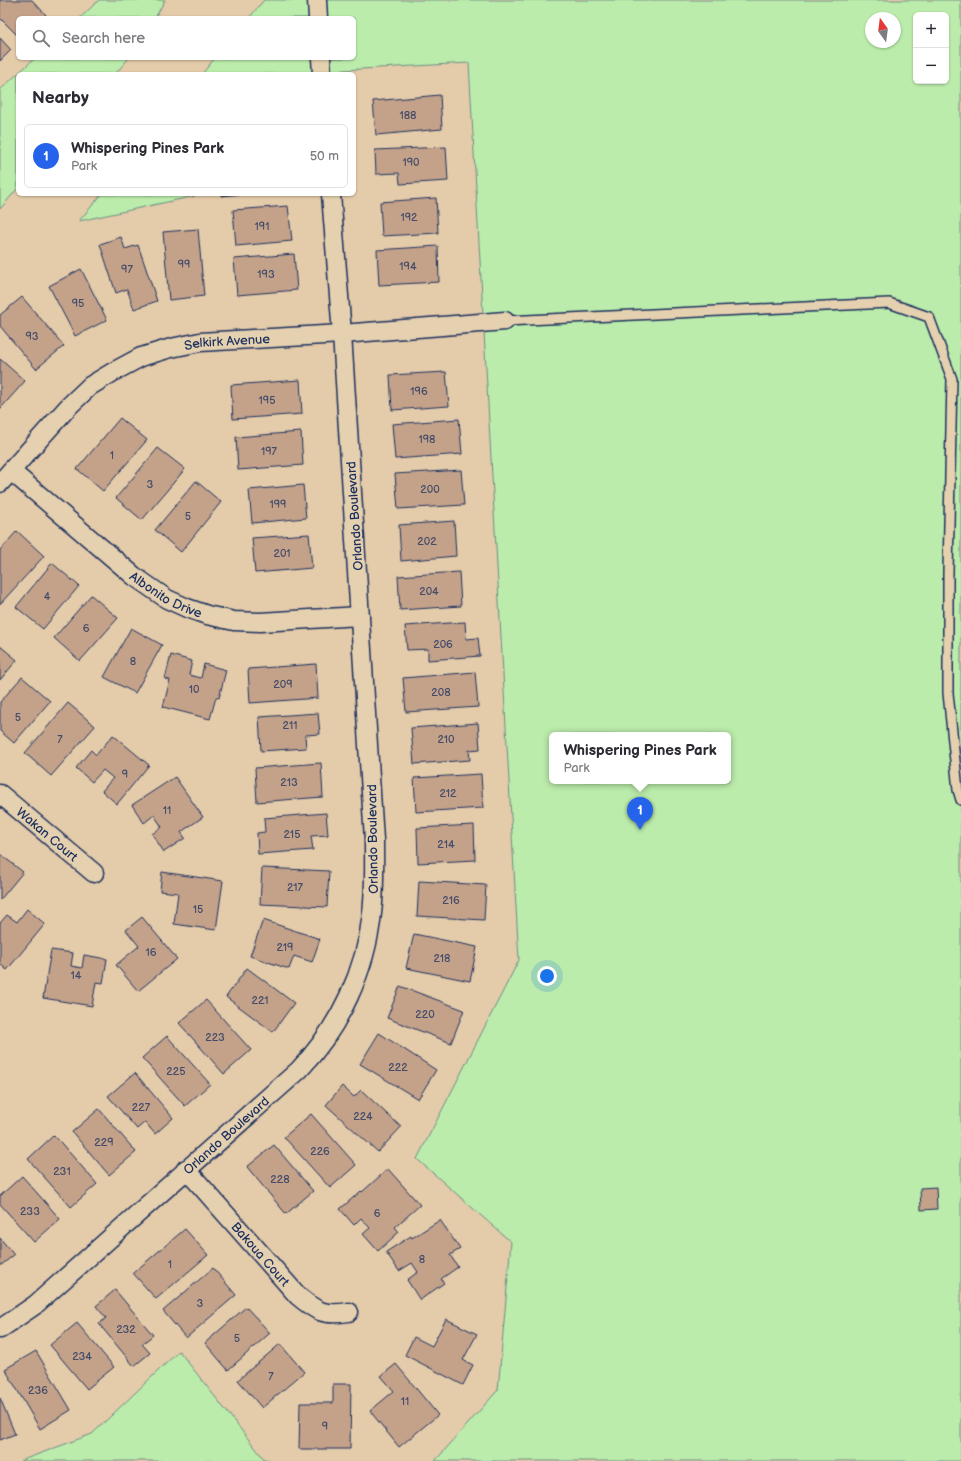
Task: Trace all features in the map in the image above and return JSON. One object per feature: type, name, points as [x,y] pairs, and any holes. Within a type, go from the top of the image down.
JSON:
[{"type":"street","points":[[317,0],[318,16]]},
{"type":"street","points":[[321,60],[322,72]]},
{"type":"street","name":"Orlando Boulevard","points":[[0,1329],[35,1304],[267,1099],[311,1057],[336,1021],[354,985],[360,965],[372,914],[374,840],[342,334],[331,196]]},
{"type":"street","name":"Selkirk Avenue","points":[[5,477],[69,406],[90,386],[141,357],[171,348],[200,342],[342,334],[505,321]]},
{"type":"street","name":"Albonito Drive","points":[[5,477],[134,576],[167,599],[187,608],[234,621],[260,622],[360,616]]},
{"type":"street","name":"Wakan Court","points":[[0,794],[94,873]]},
{"type":"street","name":"Bakoua Court","points":[[186,1169],[298,1296],[309,1306],[323,1313],[335,1315],[349,1312]]},
{"type":"lane","points":[[505,321],[889,303],[929,317],[952,379],[948,573],[948,693],[958,790],[961,800]]},
{"type":"green space","points":[[99,0],[165,0],[156,16],[82,16]]},
{"type":"green space","points":[[264,0],[961,0],[961,1461],[435,1461],[498,1390],[511,1242],[417,1159],[519,960],[469,63],[325,72],[204,72],[213,60],[356,60],[356,16],[251,16]]},
{"type":"green space","points":[[33,60],[127,60],[117,72],[20,72]]},
{"type":"green space","points":[[16,75],[16,190],[0,209],[0,90]]},
{"type":"green space","points":[[100,196],[195,196],[79,221]]},
{"type":"green space","points":[[179,1351],[264,1459],[273,1461],[20,1461],[92,1434]]},
{"type":"building","points":[[0,0],[32,0],[46,15],[16,16],[16,34],[0,18]]},
{"type":"building","points":[[0,38],[11,50],[0,61]]},
{"type":"building","points":[[440,95],[442,129],[376,135],[373,101]]},
{"type":"building","points":[[446,147],[448,181],[400,184],[399,173],[376,174],[375,150]]},
{"type":"building","points":[[436,198],[438,233],[382,236],[380,202]]},
{"type":"building","points":[[288,206],[292,241],[236,246],[233,210]]},
{"type":"building","points":[[198,229],[204,296],[169,300],[163,232]]},
{"type":"building","points":[[121,237],[125,249],[138,245],[157,301],[134,309],[127,289],[116,293],[100,244]]},
{"type":"building","points":[[438,246],[439,282],[379,285],[377,250]]},
{"type":"building","points":[[294,254],[297,290],[237,295],[234,259]]},
{"type":"building","points":[[81,269],[107,320],[75,336],[49,286]]},
{"type":"building","points":[[22,297],[64,346],[36,369],[0,326],[0,315]]},
{"type":"building","points":[[0,359],[25,381],[0,409]]},
{"type":"building","points":[[446,372],[449,406],[392,410],[390,375]]},
{"type":"building","points":[[300,380],[302,414],[233,419],[231,385]]},
{"type":"building","points":[[120,418],[147,440],[103,491],[77,469]]},
{"type":"building","points":[[459,419],[462,454],[395,459],[392,424]]},
{"type":"building","points":[[301,432],[303,465],[238,470],[236,437]]},
{"type":"building","points":[[158,448],[185,469],[142,520],[116,498]]},
{"type":"building","points":[[461,470],[464,505],[398,509],[395,474]]},
{"type":"building","points":[[196,481],[221,502],[181,552],[155,530]]},
{"type":"building","points":[[303,485],[306,518],[252,523],[249,490]]},
{"type":"building","points":[[454,521],[456,556],[401,561],[399,525]]},
{"type":"building","points":[[17,531],[44,556],[0,604],[0,550]]},
{"type":"building","points":[[309,534],[312,568],[255,573],[252,538]]},
{"type":"building","points":[[52,563],[79,586],[43,629],[16,607]]},
{"type":"building","points":[[459,572],[461,606],[400,610],[398,576]]},
{"type":"building","points":[[91,595],[118,618],[80,661],[54,638]]},
{"type":"building","points":[[465,622],[466,639],[478,638],[480,656],[428,660],[428,649],[407,650],[405,626]]},
{"type":"building","points":[[131,628],[162,645],[135,693],[104,677]]},
{"type":"building","points":[[0,646],[17,660],[0,680]]},
{"type":"building","points":[[171,655],[192,661],[189,675],[201,678],[204,664],[226,670],[219,698],[216,697],[210,719],[163,707],[170,680],[165,679]]},
{"type":"building","points":[[316,664],[318,698],[250,703],[248,669]]},
{"type":"building","points":[[475,672],[478,707],[406,712],[403,678]]},
{"type":"building","points":[[22,677],[50,701],[14,743],[0,731],[0,702]]},
{"type":"building","points":[[68,703],[95,726],[51,776],[25,753]]},
{"type":"building","points":[[318,713],[320,734],[305,735],[306,748],[261,751],[259,717]]},
{"type":"building","points":[[478,723],[480,749],[469,750],[470,760],[414,764],[411,728]]},
{"type":"building","points":[[113,735],[149,765],[117,804],[102,791],[113,778],[103,770],[92,782],[76,768],[91,750],[96,755]]},
{"type":"building","points":[[321,763],[323,797],[257,802],[255,768]]},
{"type":"building","points":[[481,774],[483,808],[416,812],[414,778]]},
{"type":"building","points":[[175,777],[203,817],[181,832],[185,838],[164,852],[152,834],[162,827],[154,815],[144,823],[132,805]]},
{"type":"building","points":[[326,813],[328,835],[311,836],[313,850],[258,854],[257,833],[265,832],[264,818]]},
{"type":"building","points":[[474,825],[475,860],[418,863],[417,828]]},
{"type":"building","points":[[0,854],[23,872],[0,900]]},
{"type":"building","points":[[262,868],[329,871],[327,907],[260,904]]},
{"type":"building","points":[[162,872],[223,881],[216,930],[174,924],[178,893],[160,891]]},
{"type":"building","points":[[419,881],[486,885],[484,920],[417,916]]},
{"type":"building","points":[[27,909],[45,924],[7,970],[0,964],[0,923],[7,915],[17,922]]},
{"type":"building","points":[[142,917],[177,959],[138,991],[116,965],[139,946],[126,930]]},
{"type":"building","points":[[263,920],[320,939],[312,962],[294,956],[289,969],[250,956]]},
{"type":"building","points":[[414,934],[477,947],[470,981],[406,968]]},
{"type":"building","points":[[51,950],[73,953],[71,966],[82,968],[84,955],[107,959],[103,983],[96,982],[92,1006],[43,998]]},
{"type":"building","points":[[247,968],[294,1003],[273,1032],[226,997]]},
{"type":"building","points":[[400,986],[464,1010],[451,1043],[387,1018]]},
{"type":"building","points":[[206,1000],[251,1050],[224,1074],[179,1023]]},
{"type":"building","points":[[379,1033],[436,1070],[418,1099],[360,1064]]},
{"type":"building","points":[[167,1036],[210,1084],[185,1106],[142,1058]]},
{"type":"building","points":[[135,1073],[173,1118],[155,1134],[145,1122],[137,1129],[108,1096]]},
{"type":"building","points":[[342,1086],[354,1097],[361,1090],[401,1127],[378,1152],[326,1105]]},
{"type":"building","points":[[99,1109],[136,1152],[109,1175],[72,1132]]},
{"type":"building","points":[[311,1114],[356,1165],[330,1188],[284,1137]]},
{"type":"building","points":[[54,1135],[97,1184],[71,1207],[28,1159]]},
{"type":"building","points":[[274,1145],[313,1191],[286,1214],[247,1167]]},
{"type":"building","points":[[388,1169],[420,1205],[395,1227],[399,1232],[378,1251],[363,1234],[370,1228],[361,1218],[354,1225],[340,1209]]},
{"type":"building","points":[[22,1176],[60,1219],[34,1242],[0,1204],[0,1196]]},
{"type":"building","points":[[936,1187],[937,1209],[921,1210],[920,1188]]},
{"type":"building","points":[[440,1220],[460,1249],[450,1255],[458,1267],[441,1279],[444,1283],[420,1300],[407,1280],[418,1272],[412,1263],[399,1271],[386,1252],[411,1236],[412,1238]]},
{"type":"building","points":[[185,1229],[208,1255],[156,1299],[133,1273]]},
{"type":"building","points":[[0,1238],[14,1255],[0,1266]]},
{"type":"building","points":[[213,1268],[236,1295],[186,1338],[163,1311]]},
{"type":"building","points":[[115,1290],[153,1335],[142,1344],[150,1353],[134,1366],[99,1324],[106,1318],[96,1306]]},
{"type":"building","points":[[246,1307],[270,1333],[228,1370],[205,1343]]},
{"type":"building","points":[[446,1319],[477,1334],[463,1360],[473,1365],[463,1385],[405,1355],[414,1337],[432,1346]]},
{"type":"building","points":[[77,1323],[114,1367],[87,1389],[50,1345]]},
{"type":"building","points":[[280,1344],[304,1372],[262,1408],[238,1380]]},
{"type":"building","points":[[36,1351],[71,1410],[40,1429],[5,1369]]},
{"type":"building","points":[[396,1364],[438,1415],[399,1447],[370,1411],[394,1391],[381,1376]]},
{"type":"building","points":[[333,1384],[351,1384],[350,1449],[299,1449],[300,1403],[333,1403]]},
{"type":"building","points":[[0,1398],[15,1434],[0,1440]]},
{"type":"place","name":"Whispering Pines Park","points":[[640,830]]}]
